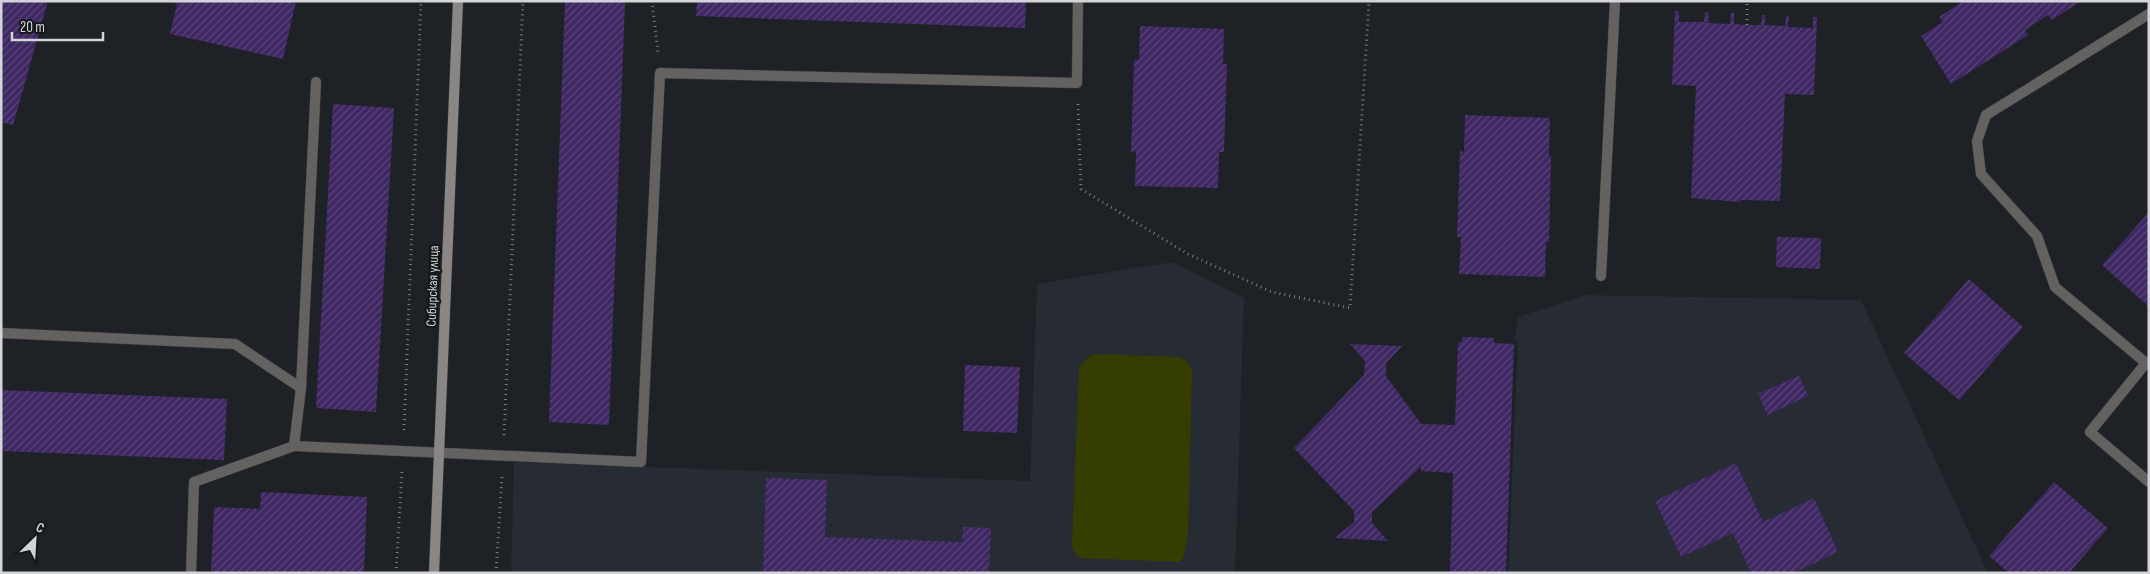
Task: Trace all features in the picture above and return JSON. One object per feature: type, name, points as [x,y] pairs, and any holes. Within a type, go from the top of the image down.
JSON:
[{"type":"main road","name":"Сибирская улица","points":[[434,573],[458,1]]},
{"type":"lane","points":[[191,573],[194,482],[294,446],[642,462],[660,73],[1077,83],[1078,1]]},
{"type":"lane","points":[[1602,276],[1616,1]]},
{"type":"lane","points":[[2149,14],[1986,115],[1977,141],[1981,174],[2037,236],[2056,287],[2146,363],[2090,432],[2149,482]]},
{"type":"lane","points":[[294,446],[301,388],[316,82]]},
{"type":"lane","points":[[1,332],[235,344],[301,388]]},
{"type":"path","points":[[396,573],[403,451],[421,1]]},
{"type":"path","points":[[496,573],[523,1]]},
{"type":"path","points":[[652,1],[660,73]]},
{"type":"path","points":[[1077,83],[1081,189],[1188,254],[1272,292],[1350,308],[1369,1]]},
{"type":"path","points":[[1747,25],[1748,1]]},
{"type":"shaded area","points":[[1172,262],[1244,298],[1235,573],[511,573],[514,462],[1030,481],[1037,284]]},
{"type":"shaded area","points":[[1585,295],[1861,300],[1988,573],[1508,573],[1518,341],[1514,341],[1518,317]]},
{"type":"green space","points":[[1095,354],[1180,357],[1188,362],[1192,370],[1188,536],[1183,559],[1178,562],[1079,558],[1074,552],[1072,546],[1079,368],[1088,357]]},
{"type":"building","points":[[1,1],[48,1],[13,125],[1,122]]},
{"type":"building","points":[[168,1],[296,1],[283,59],[170,34],[177,4]]},
{"type":"building","points":[[565,1],[625,1],[609,425],[549,422]]},
{"type":"building","points":[[697,1],[1026,1],[1025,28],[696,16]]},
{"type":"building","points":[[1963,1],[2081,1],[2052,20],[2048,15],[2025,30],[2028,35],[1951,84],[1921,36],[1943,22],[1939,17]]},
{"type":"building","points":[[1675,11],[1679,11],[1679,22],[1704,22],[1705,12],[1709,12],[1708,23],[1730,24],[1731,13],[1734,13],[1734,24],[1747,25],[1761,25],[1762,15],[1765,15],[1765,25],[1785,26],[1786,15],[1789,16],[1788,27],[1813,28],[1813,17],[1817,17],[1814,95],[1785,94],[1780,201],[1741,200],[1740,202],[1691,198],[1696,86],[1672,85]]},
{"type":"building","points":[[1140,26],[1224,29],[1223,64],[1227,64],[1224,152],[1219,152],[1218,188],[1135,186],[1136,151],[1131,152],[1134,60],[1139,60]]},
{"type":"building","points":[[333,104],[394,108],[376,412],[316,408]]},
{"type":"building","points":[[1465,115],[1550,118],[1549,242],[1546,242],[1545,277],[1459,274],[1461,237],[1457,237],[1460,151],[1464,152]]},
{"type":"building","points":[[2149,212],[2149,307],[2102,265]]},
{"type":"building","points":[[1777,237],[1821,238],[1820,269],[1776,267]]},
{"type":"building","points":[[1969,279],[2023,327],[1959,400],[1904,353]]},
{"type":"building","points":[[1462,337],[1494,338],[1494,343],[1514,344],[1506,573],[1450,573],[1453,473],[1421,471],[1421,467],[1372,512],[1372,523],[1388,541],[1335,538],[1354,522],[1354,511],[1294,448],[1364,375],[1365,361],[1350,344],[1402,346],[1386,363],[1386,376],[1421,424],[1455,425],[1458,342],[1462,342]]},
{"type":"building","points":[[965,365],[1020,367],[1017,433],[963,431]]},
{"type":"building","points":[[1799,376],[1808,396],[1767,415],[1758,394]]},
{"type":"building","points":[[1,390],[227,399],[224,460],[1,451]]},
{"type":"building","points":[[1736,463],[1763,522],[1814,498],[1838,552],[1793,573],[1751,573],[1733,533],[1681,557],[1655,501]]},
{"type":"building","points":[[766,478],[827,480],[825,537],[962,542],[963,527],[991,528],[989,573],[763,573]]},
{"type":"building","points":[[2054,482],[2108,528],[2069,573],[2009,573],[1989,556]]},
{"type":"building","points":[[261,492],[367,497],[364,573],[211,573],[214,507],[260,509]]}]
